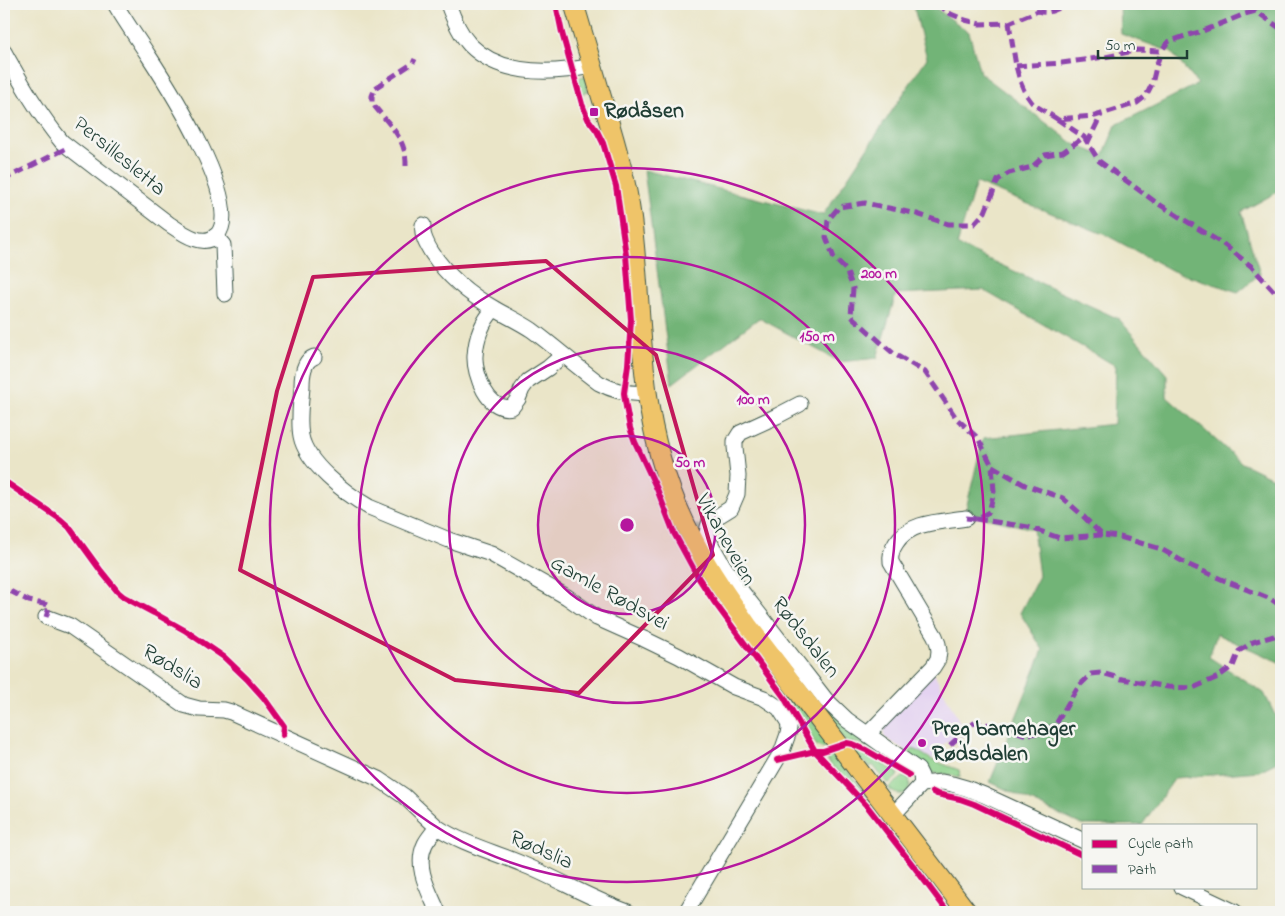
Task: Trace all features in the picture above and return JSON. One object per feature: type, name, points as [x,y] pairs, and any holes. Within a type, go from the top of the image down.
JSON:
[{"type":"main road","name":"Vikaneveien","points":[[574,4],[619,158],[631,214],[647,392],[653,426],[672,490],[694,542],[753,633],[967,912]]},
{"type":"street","points":[[115,4],[176,98],[208,163],[218,191],[223,213],[220,231],[215,236],[224,245],[225,294]]},
{"type":"street","points":[[448,4],[464,37],[479,52],[497,63],[517,68],[546,71],[572,70],[592,66]]},
{"type":"street","name":"Persillesletta","points":[[4,52],[35,108],[62,142],[184,234],[204,240],[210,240],[215,236]]},
{"type":"street","points":[[423,225],[424,237],[440,265],[466,290],[494,309],[530,328],[608,388],[633,394],[647,392]]},
{"type":"street","points":[[494,309],[486,319],[481,330],[475,354],[475,364],[486,392],[494,404],[503,408],[512,407],[528,381],[563,355]]},
{"type":"street","name":"Gamle Rødsvei","points":[[314,356],[306,362],[302,379],[300,435],[302,444],[321,469],[356,500],[449,540],[491,554],[567,597],[597,618],[644,638],[734,687],[764,698],[779,708],[784,714],[789,728],[782,751],[686,912]]},
{"type":"street","name":"Rødsdalen","points":[[800,404],[740,433],[735,448],[738,476],[737,494],[729,510],[710,521],[707,534],[709,541],[733,580],[826,700],[838,712],[918,770],[922,784]]},
{"type":"street","points":[[868,734],[920,681],[938,659],[938,644],[935,636],[891,562],[891,553],[898,540],[916,527],[966,518]]},
{"type":"street","name":"Rødslia","points":[[46,617],[70,626],[184,705],[199,709],[231,712],[379,779],[404,796],[437,827],[458,839],[521,863],[628,912]]},
{"type":"street","points":[[893,816],[922,784],[942,782],[966,788],[1082,840]]},
{"type":"street","points":[[437,827],[425,844],[421,862],[425,882],[438,912]]},
{"type":"street","points":[[1184,888],[1235,912]]},
{"type":"highlighted area","points":[[546,261],[656,355],[713,555],[579,693],[455,680],[240,570],[277,391],[313,277]]},
{"type":"shaded area","points":[[934,673],[965,732],[942,745],[933,759],[911,747],[908,752],[884,737],[885,724]]},
{"type":"green space","points":[[913,4],[930,4],[969,32],[980,73],[1074,144],[1103,156],[1116,125],[1198,84],[1171,52],[1121,34],[1120,6],[1116,4],[1281,4],[1281,190],[1241,212],[1260,274],[1238,292],[1173,271],[1108,236],[976,183],[957,245],[1119,319],[1167,375],[1167,397],[1242,463],[1281,482],[1281,663],[1217,634],[1209,657],[1264,693],[1274,713],[1281,720],[1281,760],[1259,771],[1175,778],[1143,824],[1082,825],[990,782],[1043,650],[1020,613],[1039,576],[1033,529],[965,513],[983,438],[1114,424],[1116,366],[983,290],[896,294],[877,358],[840,362],[759,318],[672,384],[644,170],[823,215],[927,58]]},
{"type":"green space","points":[[582,76],[586,77],[588,92],[586,91],[584,94],[581,93],[578,80]]},
{"type":"green space","points":[[696,525],[698,525],[723,570],[779,647],[904,769],[863,745],[851,742],[853,748],[858,749],[898,773],[897,777],[889,783],[886,782],[873,765],[870,767],[856,756],[730,586]]},
{"type":"green space","points":[[751,649],[770,666],[827,740],[826,747],[817,746],[784,693]]},
{"type":"green space","points":[[913,748],[932,760],[959,770],[960,777],[932,773],[908,755]]},
{"type":"green space","points":[[832,751],[919,861],[917,863],[914,863],[860,793],[830,764],[826,758]]},
{"type":"green space","points":[[903,777],[909,778],[910,783],[905,793],[897,794],[889,789],[890,787]]},
{"type":"marked path","points":[[937,4],[951,14],[980,24],[1009,23],[1038,11],[1050,12],[1069,4]]},
{"type":"marked path","points":[[1250,4],[1256,11],[1281,29]]},
{"type":"marked path","points":[[1016,66],[1062,63],[1138,50],[1161,51],[1168,42],[1256,11]]},
{"type":"marked path","points":[[1009,23],[1016,66],[1025,93],[1033,104],[1057,119],[1095,116],[1137,103],[1146,96],[1152,84],[1161,51]]},
{"type":"marked path","points":[[406,166],[400,139],[372,103],[372,96],[375,88],[413,63],[415,59]]},
{"type":"marked path","points":[[1087,144],[1101,115]]},
{"type":"marked path","points":[[1057,119],[1084,137],[1099,161],[1154,201],[1223,244],[1251,266],[1281,299]]},
{"type":"marked path","points":[[966,518],[976,519],[989,512],[994,492],[992,466],[978,438],[957,419],[925,372],[894,354],[851,316],[853,288],[846,270],[834,258],[826,237],[828,220],[839,207],[865,203],[917,214],[948,224],[974,224],[985,212],[998,180],[1009,173],[1032,167],[1045,155],[1063,152],[1084,137]]},
{"type":"marked path","points":[[4,183],[9,177],[69,147]]},
{"type":"marked path","points":[[992,466],[1025,485],[1063,498],[1102,535],[1120,537],[1161,549],[1189,565],[1271,599],[1281,606]]},
{"type":"marked path","points":[[976,519],[1028,527],[1060,538],[1102,535]]},
{"type":"marked path","points":[[10,591],[29,601],[48,605],[46,617]]},
{"type":"marked path","points":[[950,745],[974,723],[995,725],[1024,734],[1042,733],[1056,724],[1077,688],[1091,674],[1102,673],[1122,679],[1168,687],[1193,688],[1218,677],[1233,666],[1239,651],[1253,642],[1274,636],[1281,631]]},
{"type":"cycle path","points":[[556,4],[582,104],[588,119],[603,143],[616,186],[626,255],[631,320],[624,393],[630,428],[674,533],[698,577],[784,697],[815,751],[867,806],[948,912]]},
{"type":"cycle path","points":[[4,481],[69,527],[101,571],[124,597],[186,631],[224,657],[264,698],[284,726],[283,735]]},
{"type":"cycle path","points":[[777,760],[815,751],[823,751],[847,743],[866,750],[909,775]]},
{"type":"cycle path","points":[[933,792],[974,804],[1082,855]]},
{"type":"place","name":"Rødåsen","points":[[594,112]]},
{"type":"place","name":"Preg barnehager Rødsdalen","points":[[922,743]]}]
